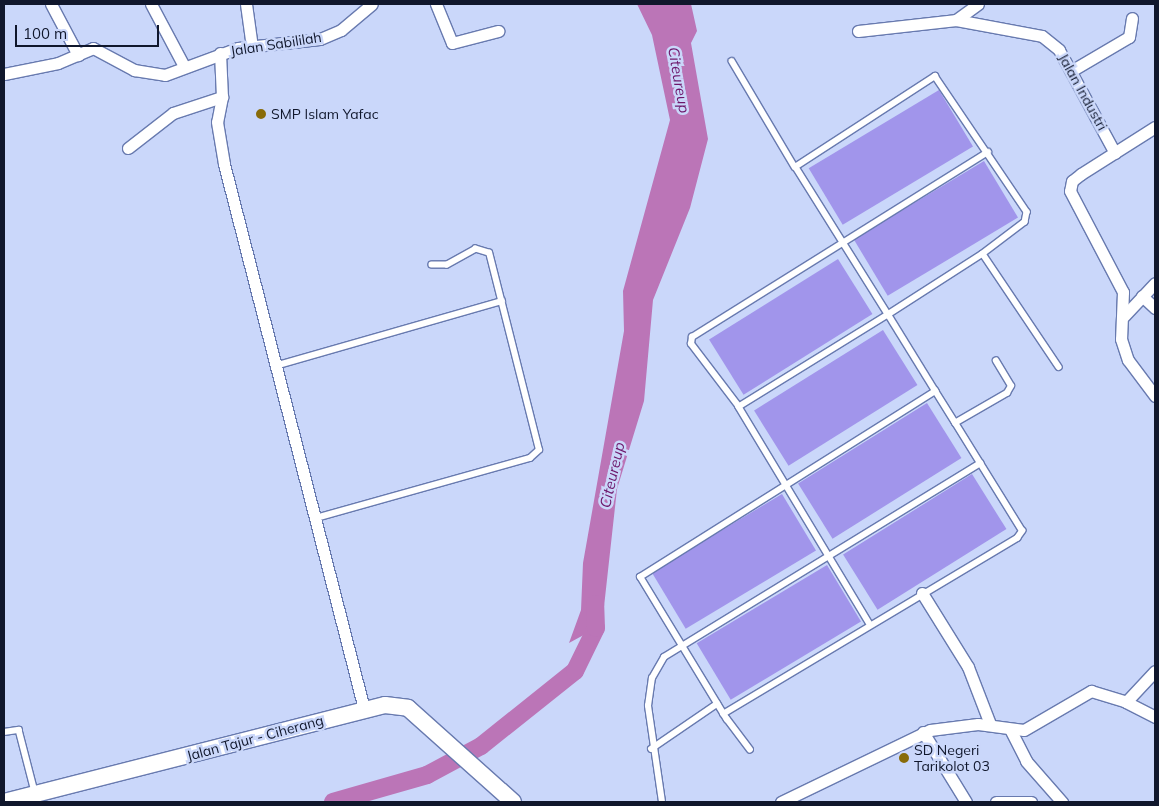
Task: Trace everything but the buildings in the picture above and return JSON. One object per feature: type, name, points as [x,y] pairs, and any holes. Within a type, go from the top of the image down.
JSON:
[{"type":"main road","name":"Jalan Tajur - Ciherang","points":[[4,802],[384,705],[408,708],[486,774],[513,802]]},
{"type":"street","points":[[51,4],[78,55]]},
{"type":"street","points":[[151,4],[184,66]]},
{"type":"street","points":[[246,4],[252,47]]},
{"type":"street","name":"Jalan Sabililah","points":[[4,74],[99,50],[134,70],[154,75],[220,53],[252,47],[320,39],[341,30],[372,4]]},
{"type":"street","points":[[436,4],[452,43],[498,31]]},
{"type":"street","points":[[858,31],[956,20],[978,4]]},
{"type":"street","points":[[1071,71],[1129,37],[1132,18]]},
{"type":"street","name":"Jalan Industri","points":[[956,20],[1042,36],[1055,45],[1115,153]]},
{"type":"street","points":[[220,53],[222,97],[217,127],[275,366],[316,518],[364,709]]},
{"type":"street","points":[[128,148],[173,113],[222,97]]},
{"type":"street","points":[[1155,127],[1074,179],[1070,190],[1123,292],[1125,352],[1155,396]]},
{"type":"street","points":[[1124,316],[1155,283]]},
{"type":"street","points":[[1142,296],[1155,308]]},
{"type":"street","points":[[922,592],[968,667],[990,724]]},
{"type":"street","points":[[1126,702],[1155,671]]},
{"type":"street","points":[[781,802],[923,732],[990,724],[1024,730],[1091,691],[1126,702],[1155,717]]},
{"type":"street","points":[[1010,729],[1026,760],[1062,802]]},
{"type":"street","points":[[923,732],[966,802]]},
{"type":"street","points":[[996,802],[1032,802]]},
{"type":"lane","points":[[723,714],[922,592],[1020,535],[980,463],[795,167],[732,62]]},
{"type":"lane","points":[[739,407],[983,254],[1027,218],[988,152],[935,76],[795,167]]},
{"type":"lane","points":[[870,624],[830,554],[739,407],[692,344],[692,337],[988,152]]},
{"type":"lane","points":[[316,518],[535,455],[540,445],[502,301],[486,250],[476,249],[442,267],[432,265]]},
{"type":"lane","points":[[983,254],[1059,367]]},
{"type":"lane","points":[[275,366],[502,301]]},
{"type":"lane","points":[[955,423],[1007,393],[1011,386],[996,361]]},
{"type":"lane","points":[[750,750],[723,714],[640,583],[642,573],[935,391]]},
{"type":"lane","points":[[662,802],[651,749],[648,706],[652,678],[664,657],[680,644],[980,463]]},
{"type":"lane","points":[[651,749],[717,704]]},
{"type":"lane","points":[[4,732],[19,730],[36,794]]},
{"type":"water","points":[[637,4],[691,4],[697,31],[691,43],[708,139],[690,208],[653,300],[644,401],[617,489],[602,625],[569,643],[581,610],[583,563],[624,331],[623,291],[670,120],[652,35]]},
{"type":"waterway","name":"Citeureup","points":[[333,802],[427,775],[481,746],[575,671],[596,628],[595,604]]},
{"type":"place","name":"SMP Islam Yafac","points":[[261,114]]},
{"type":"place","name":"SD Negeri Tarikolot 03","points":[[904,758]]}]
